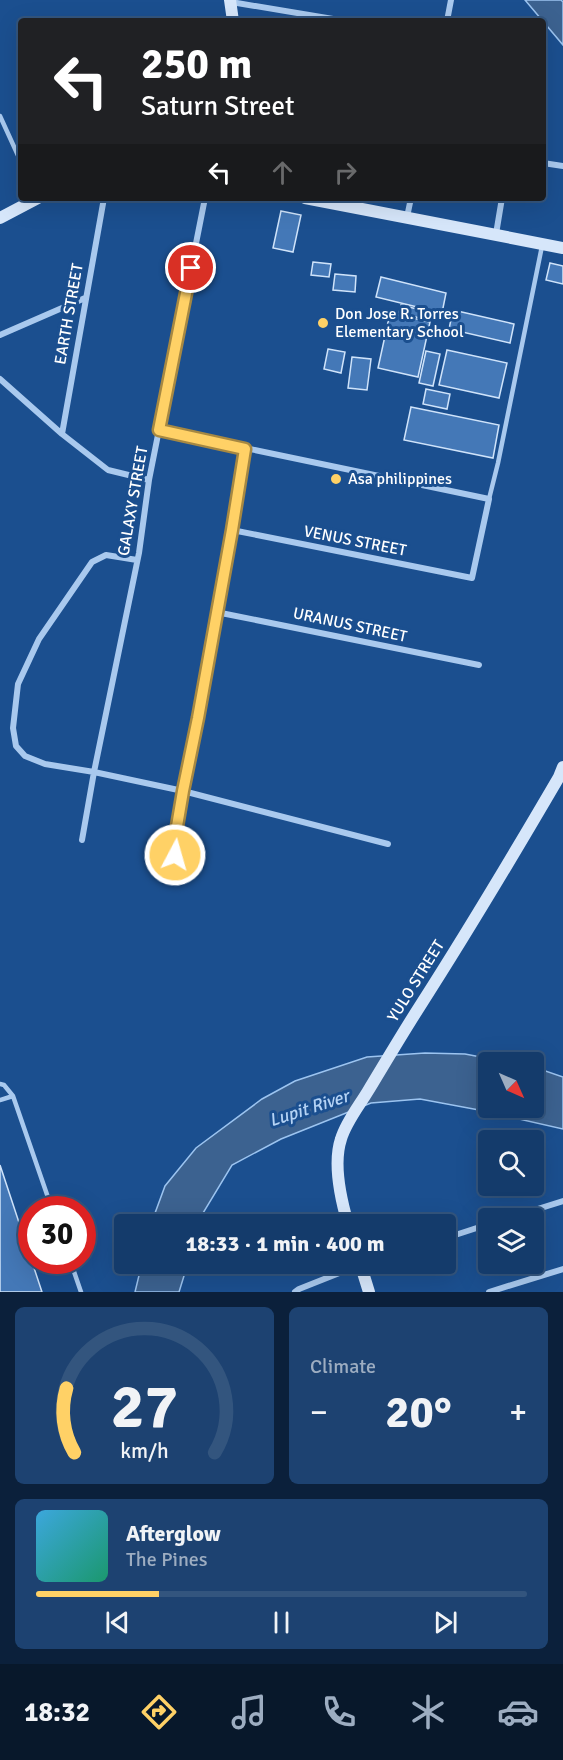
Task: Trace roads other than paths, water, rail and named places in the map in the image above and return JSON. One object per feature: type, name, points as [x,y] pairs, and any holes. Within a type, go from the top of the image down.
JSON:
[{"type":"street","points":[[448,18],[451,0]]},
{"type":"street","points":[[233,18],[231,1],[328,18]]},
{"type":"street","points":[[546,163],[563,166]]},
{"type":"street","points":[[0,218],[32,201]]},
{"type":"street","name":"EARTH STREET","points":[[62,434],[103,201]]},
{"type":"street","name":"GALAXY STREET","points":[[82,840],[137,560],[149,480],[204,201]]},
{"type":"street","points":[[328,201],[563,248]]},
{"type":"street","points":[[407,217],[410,201]]},
{"type":"street","points":[[496,234],[502,201]]},
{"type":"street","points":[[0,335],[85,298]]},
{"type":"street","points":[[0,379],[93,461],[108,470],[149,480]]},
{"type":"street","points":[[159,430],[489,499]]},
{"type":"street","points":[[175,855],[175,838],[183,791],[245,449]]},
{"type":"street","name":"VENUS STREET","points":[[232,530],[472,578],[489,499]]},
{"type":"street","points":[[137,560],[106,555],[92,562],[39,639],[18,684],[13,728],[16,746],[25,756],[45,764],[183,791],[388,844]]},
{"type":"street","name":"URANUS STREET","points":[[216,612],[479,665]]},
{"type":"street","name":"YULO STREET","points":[[345,1214],[338,1178],[338,1158],[340,1140],[348,1123],[481,910],[563,767]]},
{"type":"street","points":[[541,1208],[563,1201]]},
{"type":"street","points":[[456,1235],[478,1228]]},
{"type":"street","points":[[489,1292],[563,1269]]},
{"type":"street","points":[[295,1292],[337,1274]]},
{"type":"street","points":[[364,1274],[369,1292]]},
{"type":"lane","points":[[0,116],[18,155]]},
{"type":"lane","points":[[489,499],[542,244]]},
{"type":"lane","points":[[0,1084],[4,1085],[13,1096],[48,1196]]},
{"type":"lane","points":[[0,1100],[13,1096]]},
{"type":"lane","points":[[75,1274],[81,1292]]},
{"type":"water","points":[[525,0],[561,0],[563,2],[563,45],[546,25],[546,18],[540,18]]},
{"type":"water","name":"Lupit River","points":[[425,1053],[478,1056],[478,1110],[420,1099],[371,1103],[281,1139],[232,1165],[203,1214],[155,1214],[165,1186],[196,1148],[262,1099],[295,1081],[367,1057]]},
{"type":"water","points":[[544,1070],[563,1077],[563,1129],[514,1118],[544,1118]]},
{"type":"water","points":[[139,1274],[185,1274],[179,1292],[135,1292]]},
{"type":"place","name":"Don Jose R. Torres Elementary School","points":[[323,323]]},
{"type":"place","name":"Asa philippines","points":[[336,479]]}]
